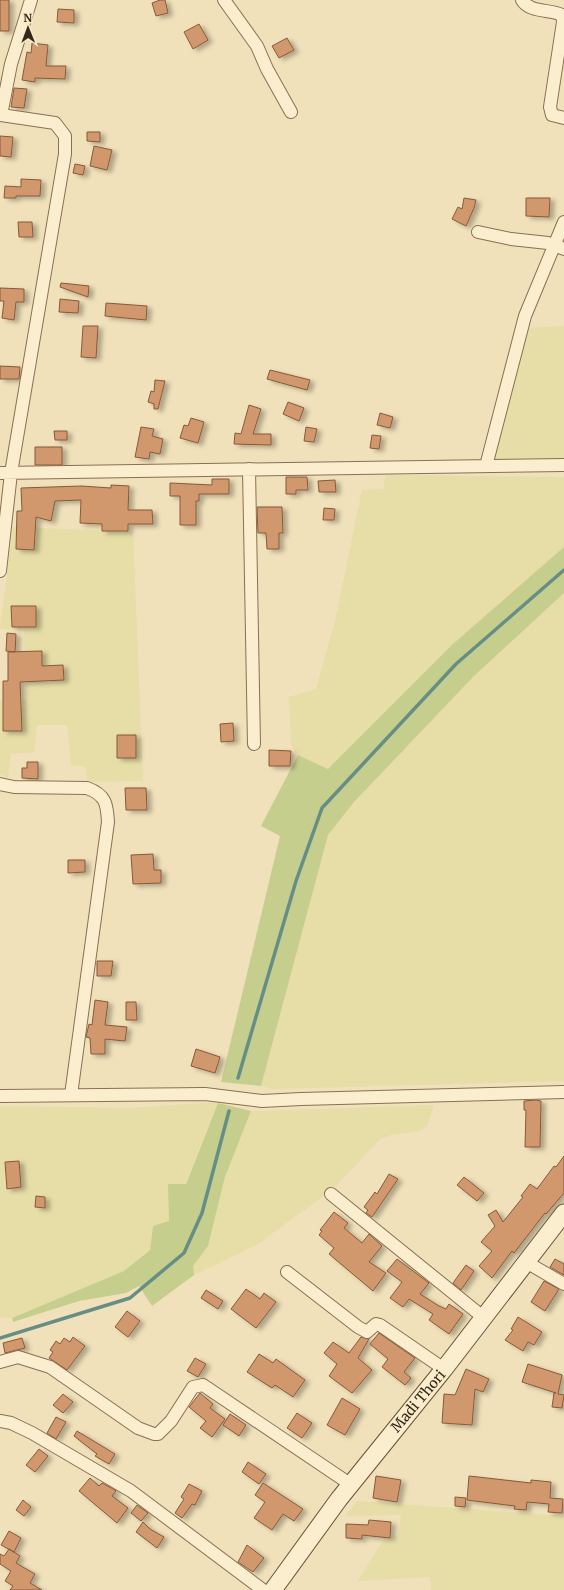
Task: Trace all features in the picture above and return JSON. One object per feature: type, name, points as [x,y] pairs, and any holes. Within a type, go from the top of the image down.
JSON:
[{"type":"main road","name":"Madi Thori","points":[[273,1590],[350,1484],[444,1369],[564,1213]]},
{"type":"street","points":[[0,571],[5,473],[65,154],[65,136],[55,123],[1,116],[11,64],[31,0]]},
{"type":"street","points":[[224,0],[257,46],[267,69],[291,112]]},
{"type":"street","points":[[522,0],[525,4],[533,8],[562,15],[563,22],[550,107],[552,115],[564,118]]},
{"type":"street","points":[[486,466],[525,316],[560,248],[564,222]]},
{"type":"street","points":[[478,232],[511,239],[548,243],[560,248]]},
{"type":"street","points":[[5,473],[564,464]]},
{"type":"street","points":[[249,469],[254,744]]},
{"type":"street","points":[[0,784],[14,787],[87,788],[98,792],[108,808],[108,822],[70,1095]]},
{"type":"street","points":[[0,1096],[206,1094],[262,1101],[564,1092]]},
{"type":"street","points":[[331,1194],[483,1317]]},
{"type":"street","points":[[526,1262],[564,1284]]},
{"type":"street","points":[[287,1272],[358,1327],[367,1332],[376,1324],[380,1325],[444,1369]]},
{"type":"street","points":[[0,1362],[18,1357],[50,1367],[138,1428],[154,1434],[158,1434],[171,1421],[193,1387],[203,1385],[350,1484]]},
{"type":"street","points":[[0,1421],[11,1423],[32,1433],[130,1491],[263,1590]]},
{"type":"shaded area","points":[[564,326],[564,460],[495,460],[494,450],[529,328]]},
{"type":"shaded area","points":[[386,475],[564,477],[564,547],[454,643],[328,769],[298,755],[291,746],[289,697],[316,689],[335,621],[362,490],[383,489]]},
{"type":"shaded area","points":[[13,527],[133,532],[143,781],[87,782],[86,767],[71,765],[67,725],[37,725],[34,752],[11,754],[8,778],[0,774],[0,700],[26,700],[24,630],[0,629]]},
{"type":"shaded area","points":[[564,593],[564,1081],[273,1089],[261,1086],[328,835],[354,802],[474,676]]},
{"type":"shaded area","points":[[218,1103],[185,1184],[168,1184],[169,1222],[153,1226],[150,1249],[124,1271],[12,1318],[0,1318],[0,1106],[131,1108]]},
{"type":"shaded area","points":[[434,1105],[427,1126],[419,1131],[391,1135],[380,1139],[333,1189],[258,1244],[194,1275],[193,1266],[208,1246],[225,1177],[251,1111]]},
{"type":"shaded area","points":[[357,1501],[564,1516],[564,1590],[431,1590],[430,1577],[358,1581],[384,1539],[398,1536],[401,1515],[345,1516]]},
{"type":"green space","points":[[564,547],[564,593],[474,676],[354,802],[328,835],[261,1086],[221,1082],[280,836],[261,826],[298,755],[328,769],[454,643]]},
{"type":"green space","points":[[218,1103],[251,1111],[225,1177],[208,1246],[193,1266],[194,1275],[152,1306],[139,1286],[126,1293],[79,1301],[13,1322],[12,1318],[124,1271],[150,1250],[153,1226],[169,1221],[168,1184],[186,1184]]},
{"type":"building","points":[[0,0],[9,0],[9,31],[0,31]]},
{"type":"building","points":[[165,0],[168,13],[156,16],[152,3]]},
{"type":"building","points":[[58,9],[74,10],[74,23],[57,22]]},
{"type":"building","points":[[199,24],[208,40],[193,49],[184,32]]},
{"type":"building","points":[[287,38],[294,50],[279,58],[272,46]]},
{"type":"building","points":[[32,43],[48,45],[46,66],[66,66],[65,79],[35,78],[35,82],[22,80],[27,52],[31,53]]},
{"type":"building","points":[[14,88],[27,89],[24,108],[11,107]]},
{"type":"building","points":[[87,132],[100,132],[100,142],[87,141]]},
{"type":"building","points":[[0,136],[13,137],[11,157],[0,156]]},
{"type":"building","points":[[94,146],[112,150],[107,170],[90,166]]},
{"type":"building","points":[[75,164],[85,166],[83,175],[73,173]]},
{"type":"building","points":[[21,179],[41,180],[40,196],[16,196],[16,198],[4,198],[5,186],[21,187]]},
{"type":"building","points":[[464,198],[476,200],[466,226],[452,219],[458,207],[462,209]]},
{"type":"building","points":[[526,198],[550,198],[549,217],[526,216]]},
{"type":"building","points":[[18,222],[32,222],[33,237],[19,237]]},
{"type":"building","points":[[61,283],[89,286],[88,297],[60,287]]},
{"type":"building","points":[[0,288],[24,289],[24,302],[16,302],[14,320],[2,318],[4,301],[0,301]]},
{"type":"building","points":[[60,299],[79,301],[78,313],[59,312]]},
{"type":"building","points":[[106,303],[147,306],[146,320],[105,316]]},
{"type":"building","points":[[83,326],[98,326],[96,358],[81,357]]},
{"type":"building","points":[[0,366],[20,367],[19,379],[0,379]]},
{"type":"building","points":[[270,370],[310,380],[307,390],[267,379]]},
{"type":"building","points":[[155,380],[165,381],[158,409],[154,409],[154,404],[148,402],[151,391],[154,392]]},
{"type":"building","points":[[288,402],[304,408],[299,421],[283,414]]},
{"type":"building","points":[[249,405],[261,409],[253,434],[271,434],[271,445],[234,444],[235,433],[241,434]]},
{"type":"building","points":[[380,413],[393,417],[390,428],[377,425]]},
{"type":"building","points":[[191,418],[204,422],[198,443],[180,438],[184,425],[188,426]]},
{"type":"building","points":[[141,427],[154,429],[152,436],[163,439],[160,454],[150,452],[149,459],[135,457]]},
{"type":"building","points":[[306,427],[317,429],[314,442],[304,441]]},
{"type":"building","points":[[54,431],[67,431],[67,440],[55,440]]},
{"type":"building","points":[[372,435],[381,436],[379,449],[370,448]]},
{"type":"building","points":[[35,447],[62,447],[62,465],[35,465]]},
{"type":"building","points":[[286,477],[307,477],[308,490],[296,490],[296,494],[286,494]]},
{"type":"building","points":[[212,479],[229,479],[229,494],[199,494],[199,501],[196,501],[196,525],[180,525],[180,496],[170,496],[170,483],[212,485]]},
{"type":"building","points":[[335,480],[336,492],[319,492],[318,481]]},
{"type":"building","points":[[111,485],[129,486],[128,510],[152,510],[153,524],[128,524],[128,531],[102,531],[102,524],[80,523],[81,500],[55,501],[51,521],[36,517],[34,550],[16,549],[17,511],[22,511],[21,488],[81,486],[111,488]]},
{"type":"building","points":[[257,507],[282,507],[283,533],[279,533],[279,549],[267,549],[266,533],[258,533]]},
{"type":"building","points":[[324,508],[335,509],[334,520],[323,520]]},
{"type":"building","points":[[11,606],[36,606],[36,627],[12,627]]},
{"type":"building","points":[[7,633],[16,634],[15,652],[6,651]]},
{"type":"building","points":[[42,651],[42,666],[63,665],[64,680],[20,682],[22,731],[3,731],[3,681],[8,681],[8,652]]},
{"type":"building","points":[[233,723],[234,741],[221,742],[220,724]]},
{"type":"building","points":[[117,735],[136,735],[136,758],[117,758]]},
{"type":"building","points":[[269,750],[291,751],[290,766],[269,766]]},
{"type":"building","points":[[27,762],[38,762],[38,779],[22,778],[22,768],[27,768]]},
{"type":"building","points":[[125,788],[146,788],[147,810],[126,810]]},
{"type":"building","points":[[153,854],[154,870],[161,870],[161,883],[133,884],[131,855]]},
{"type":"building","points":[[68,860],[85,860],[85,872],[68,873]]},
{"type":"building","points":[[97,961],[113,961],[111,976],[97,976]]},
{"type":"building","points":[[95,1000],[108,1002],[105,1025],[127,1027],[125,1041],[105,1039],[105,1054],[91,1054],[90,1038],[86,1037],[89,1024],[92,1025]]},
{"type":"building","points":[[126,1002],[136,1002],[137,1020],[126,1020]]},
{"type":"building","points":[[196,1049],[220,1057],[215,1073],[191,1066]]},
{"type":"building","points":[[524,1101],[541,1101],[540,1147],[525,1147],[526,1110],[524,1110]]},
{"type":"building","points":[[564,1156],[564,1193],[546,1214],[545,1213],[514,1253],[512,1251],[492,1278],[479,1266],[492,1251],[481,1242],[495,1226],[488,1215],[496,1210],[503,1222],[523,1197],[521,1196],[530,1184],[537,1189],[554,1166],[556,1167]]},
{"type":"building","points":[[19,1161],[21,1187],[7,1189],[5,1162]]},
{"type":"building","points":[[389,1174],[398,1179],[372,1217],[366,1213],[368,1210],[364,1207],[375,1192],[377,1194]]},
{"type":"building","points":[[464,1177],[484,1193],[477,1201],[457,1185]]},
{"type":"building","points":[[36,1196],[45,1197],[45,1208],[35,1207]]},
{"type":"building","points":[[334,1212],[348,1223],[344,1228],[362,1243],[369,1234],[382,1246],[369,1262],[386,1273],[373,1291],[329,1254],[334,1248],[319,1235],[322,1231],[320,1230]]},
{"type":"building","points":[[397,1259],[429,1283],[420,1294],[446,1309],[449,1304],[463,1314],[449,1334],[429,1320],[433,1314],[409,1299],[403,1307],[390,1298],[402,1282],[387,1271]]},
{"type":"building","points":[[555,1259],[564,1264],[564,1275],[550,1267]]},
{"type":"building","points":[[466,1265],[474,1271],[461,1290],[453,1283]]},
{"type":"building","points":[[544,1281],[559,1289],[545,1311],[531,1302]]},
{"type":"building","points":[[246,1289],[260,1299],[264,1293],[276,1302],[256,1328],[231,1309]]},
{"type":"building","points":[[206,1290],[223,1301],[218,1309],[201,1298]]},
{"type":"building","points":[[127,1311],[140,1321],[128,1337],[115,1327]]},
{"type":"building","points":[[518,1317],[542,1332],[534,1345],[528,1342],[523,1351],[505,1340],[513,1330],[511,1329]]},
{"type":"building","points":[[379,1333],[415,1358],[404,1372],[411,1378],[405,1385],[382,1367],[388,1359],[370,1344]]},
{"type":"building","points":[[73,1337],[85,1346],[67,1370],[49,1358],[53,1352],[50,1350],[56,1341],[60,1344],[64,1338],[70,1342]]},
{"type":"building","points":[[361,1337],[369,1339],[358,1358],[372,1370],[352,1393],[329,1376],[337,1364],[324,1353],[333,1342],[349,1353]]},
{"type":"building","points":[[22,1338],[25,1348],[5,1353],[3,1343]]},
{"type":"building","points":[[259,1354],[273,1363],[276,1359],[305,1380],[293,1397],[275,1385],[272,1388],[247,1372]]},
{"type":"building","points":[[195,1358],[206,1364],[198,1377],[187,1371]]},
{"type":"building","points":[[528,1364],[562,1375],[558,1394],[564,1395],[562,1408],[552,1407],[554,1393],[556,1393],[522,1382]]},
{"type":"building","points":[[466,1369],[489,1379],[483,1392],[475,1389],[472,1425],[442,1423],[444,1394],[455,1395]]},
{"type":"building","points":[[200,1393],[213,1404],[210,1408],[225,1419],[212,1437],[200,1428],[206,1421],[189,1407]]},
{"type":"building","points":[[63,1394],[73,1402],[63,1413],[53,1405]]},
{"type":"building","points":[[342,1398],[360,1409],[345,1435],[327,1425]]},
{"type":"building","points":[[297,1413],[312,1423],[302,1438],[287,1428]]},
{"type":"building","points":[[230,1414],[246,1425],[239,1436],[223,1425]]},
{"type":"building","points":[[56,1417],[66,1422],[56,1439],[47,1433]]},
{"type":"building","points":[[77,1431],[115,1454],[109,1464],[95,1456],[97,1454],[74,1436]]},
{"type":"building","points":[[39,1449],[48,1456],[35,1472],[26,1465]]},
{"type":"building","points":[[248,1462],[266,1474],[259,1484],[242,1472]]},
{"type":"building","points":[[376,1476],[401,1480],[397,1502],[373,1498]]},
{"type":"building","points":[[469,1476],[531,1483],[531,1480],[551,1482],[550,1498],[563,1499],[562,1513],[548,1512],[549,1504],[527,1502],[526,1510],[514,1509],[515,1506],[467,1500]]},
{"type":"building","points":[[90,1478],[99,1486],[102,1483],[115,1490],[116,1491],[112,1496],[128,1508],[117,1523],[79,1491]]},
{"type":"building","points":[[263,1483],[303,1509],[294,1521],[283,1514],[272,1530],[254,1518],[265,1502],[255,1495]]},
{"type":"building","points":[[189,1484],[202,1491],[195,1505],[192,1504],[182,1518],[175,1513],[184,1499],[181,1497]]},
{"type":"building","points":[[455,1497],[466,1498],[465,1507],[455,1506]]},
{"type":"building","points":[[23,1500],[31,1507],[24,1516],[16,1510]]},
{"type":"building","points":[[137,1505],[148,1513],[141,1521],[131,1513]]},
{"type":"building","points":[[369,1520],[391,1522],[390,1538],[362,1535],[362,1539],[346,1538],[346,1524],[368,1525]]},
{"type":"building","points":[[143,1522],[150,1529],[164,1537],[157,1548],[136,1532]]},
{"type":"building","points":[[9,1531],[21,1538],[14,1552],[1,1545]]},
{"type":"building","points":[[247,1545],[264,1558],[253,1572],[238,1562]]},
{"type":"building","points":[[9,1549],[20,1556],[16,1563],[35,1574],[30,1583],[42,1590],[10,1590],[13,1586],[5,1581],[11,1571],[0,1564],[0,1554],[4,1556]]},
{"type":"waterway","points":[[238,1078],[296,881],[322,808],[456,664],[564,570]]},
{"type":"waterway","points":[[0,1338],[130,1298],[184,1253],[202,1213],[229,1111]]}]
